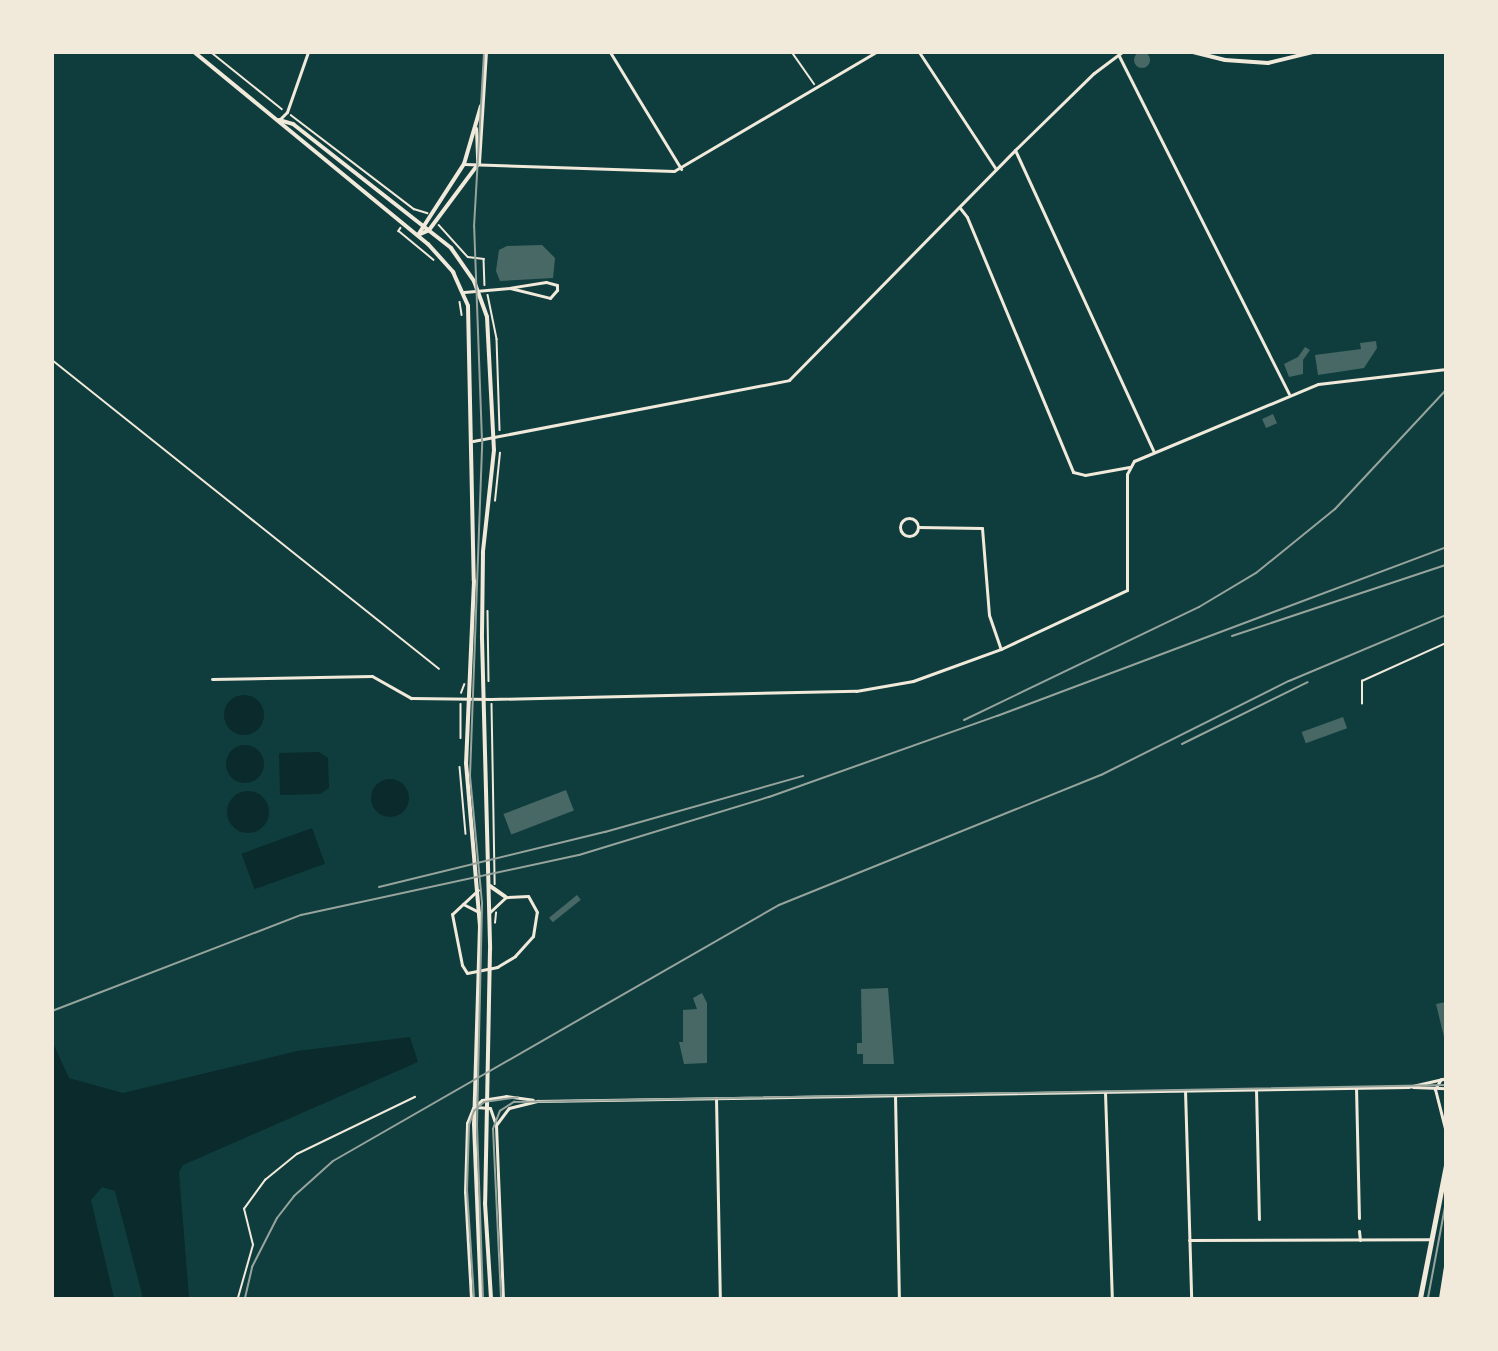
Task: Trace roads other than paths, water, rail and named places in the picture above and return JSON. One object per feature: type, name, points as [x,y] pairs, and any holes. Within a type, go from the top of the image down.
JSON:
[{"type":"main road","points":[[1420,1299],[1446,1166]]},
{"type":"main road","points":[[1441,1299],[1446,1268]]},
{"type":"street","points":[[194,52],[279,120],[289,134],[418,235],[442,258],[464,292],[471,332],[473,441],[473,625],[466,787],[479,912],[474,1124],[476,1234],[481,1299]]},
{"type":"street","points":[[279,120],[287,112],[308,52]]},
{"type":"street","points":[[418,235],[429,230],[479,163],[486,52]]},
{"type":"street","points":[[610,52],[681,169]]},
{"type":"street","points":[[464,164],[639,171],[681,169],[876,52]]},
{"type":"street","points":[[919,52],[996,169]]},
{"type":"street","points":[[1193,52],[1225,60],[1268,63],[1313,52]]},
{"type":"street","points":[[473,441],[500,439],[789,380],[1015,150],[1094,73],[1121,54],[1289,394]]},
{"type":"street","points":[[418,235],[422,224],[464,164],[483,101]]},
{"type":"street","points":[[279,120],[293,124],[422,224],[462,260],[478,289],[489,334],[494,440],[483,552],[483,698],[490,912],[484,1124],[486,1228],[491,1299]]},
{"type":"street","points":[[476,120],[475,160],[479,163]]},
{"type":"street","points":[[1015,150],[1154,452]]},
{"type":"street","points":[[960,208],[968,217],[1073,472],[1085,475],[1129,467],[1154,452],[1289,394],[1318,384],[1446,369]]},
{"type":"street","points":[[464,292],[546,282],[557,285],[557,290],[549,298],[510,288]]},
{"type":"street","points":[[52,360],[439,669]]},
{"type":"street","points":[[212,679],[372,676],[411,698],[869,690],[949,671],[1127,590],[1129,467]]},
{"type":"street","points":[[918,527],[911,536],[905,536],[900,528],[908,518],[918,527],[982,528],[989,615],[1001,649]]},
{"type":"street","points":[[489,885],[506,897]]},
{"type":"street","points":[[478,890],[452,912],[462,965],[473,974],[497,967],[515,956],[533,936],[537,912],[533,900],[524,894],[506,897],[490,912]]},
{"type":"street","points":[[463,904],[479,912]]},
{"type":"street","points":[[1408,1087],[1443,1078]]},
{"type":"street","points":[[1443,1078],[1436,1089],[1446,1132]]},
{"type":"street","points":[[471,1299],[465,1137],[473,1108],[495,1097],[538,1101],[1356,1087],[1446,1088]]},
{"type":"street","points":[[1356,1087],[1359,1218]]},
{"type":"street","points":[[1256,1089],[1259,1219]]},
{"type":"street","points":[[1185,1090],[1191,1299]]},
{"type":"street","points":[[1105,1092],[1112,1299]]},
{"type":"street","points":[[895,1095],[899,1299]]},
{"type":"street","points":[[716,1098],[720,1299]]},
{"type":"street","points":[[496,1125],[509,1108],[538,1101]]},
{"type":"street","points":[[473,1108],[490,1108],[496,1125],[503,1299]]},
{"type":"street","points":[[1359,1231],[1360,1240]]},
{"type":"street","points":[[1259,1232],[1259,1240]]},
{"type":"street","points":[[1189,1240],[1431,1239]]},
{"type":"lane","points":[[1362,704],[1362,681],[1446,643]]},
{"type":"lane","points":[[238,1299],[253,1245],[244,1209],[265,1180],[297,1154],[416,1097]]},
{"type":"water","points":[[244,695],[258,701],[264,715],[258,729],[244,735],[230,729],[224,715],[230,701]]},
{"type":"water","points":[[245,745],[259,750],[264,764],[259,778],[245,783],[231,778],[226,764],[231,750]]},
{"type":"water","points":[[319,752],[328,758],[329,788],[320,794],[280,795],[279,753]]},
{"type":"water","points":[[390,779],[404,784],[409,798],[404,812],[390,817],[376,812],[371,798],[376,784]]},
{"type":"water","points":[[248,791],[263,797],[269,812],[263,827],[248,833],[233,827],[227,812],[233,797]]},
{"type":"water","points":[[312,828],[325,864],[255,889],[242,854]]},
{"type":"water","points":[[410,1037],[418,1062],[183,1165],[179,1172],[189,1298],[143,1298],[115,1191],[102,1187],[91,1200],[114,1298],[53,1298],[53,1043],[69,1078],[123,1093],[297,1051]]},
{"type":"tram line","points":[[483,1298],[477,1125],[482,903],[470,776],[482,441],[474,227],[484,52]]},
{"type":"tram line","points":[[501,1298],[493,1129],[500,1111],[514,1102],[1446,1085]]},
{"type":"tram line","points":[[474,1298],[467,1190],[469,1125],[474,1111],[484,1102],[518,1097]]},
{"type":"tram line","points":[[1428,1298],[1446,1202]]},
{"type":"railway","points":[[964,720],[1199,607],[1256,573],[1335,509],[1446,390]]},
{"type":"railway","points":[[52,1011],[301,915],[579,855],[769,797],[997,716],[1446,547]]},
{"type":"railway","points":[[1232,636],[1446,565]]},
{"type":"railway","points":[[245,1298],[252,1267],[277,1218],[294,1196],[333,1161],[779,905],[1101,775],[1289,681],[1446,615]]},
{"type":"railway","points":[[1182,744],[1308,682]]},
{"type":"railway","points":[[379,887],[605,832],[803,776]]}]
